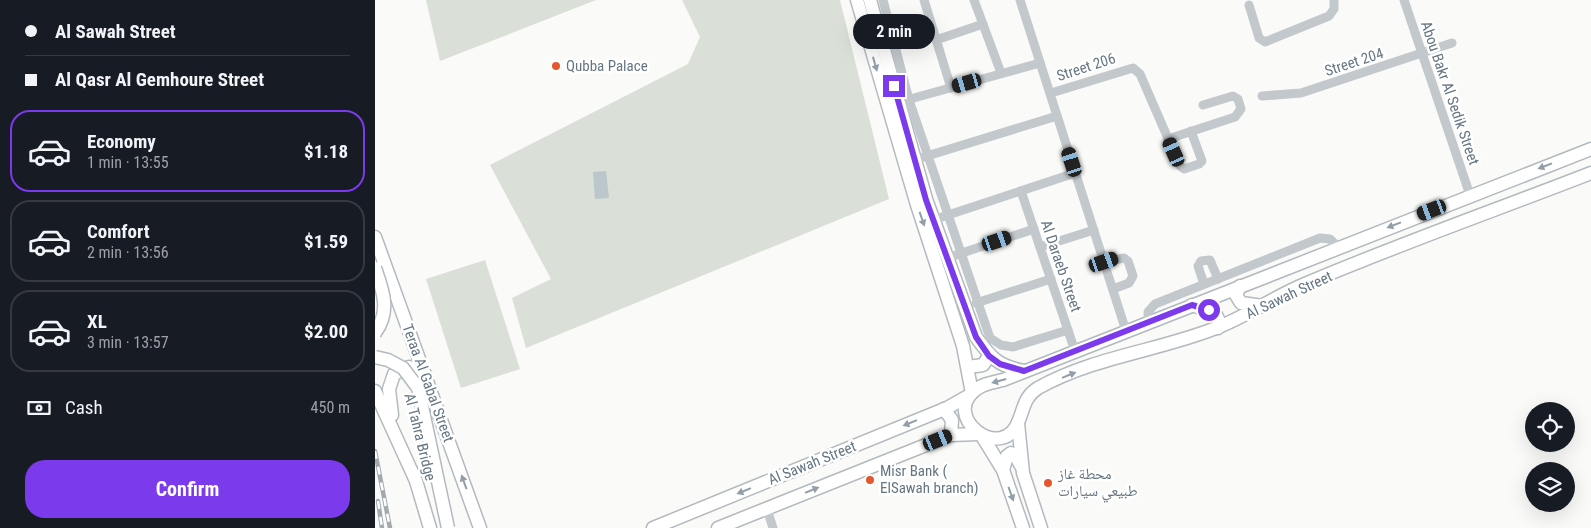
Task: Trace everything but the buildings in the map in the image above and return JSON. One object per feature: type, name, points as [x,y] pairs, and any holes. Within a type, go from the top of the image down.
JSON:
[{"type":"main road","points":[[857,0],[917,205],[968,367],[971,394],[966,405],[966,416],[970,425],[980,435],[1003,470],[1023,528]]},
{"type":"main road","points":[[870,0],[904,101],[915,160],[933,220],[976,337],[989,356],[1000,364],[1024,371]]},
{"type":"main road","name":"Al Sawah Street","points":[[653,528],[672,524],[944,409],[986,384],[1024,371],[1591,149]]},
{"type":"main road","name":"Al Sawah Street","points":[[719,528],[951,435],[980,435],[992,438],[1002,436],[1018,423],[1024,402],[1036,390],[1048,384],[1128,353],[1169,344],[1218,328],[1306,284],[1591,173]]},
{"type":"main road","name":"Teraa Al Gabal Street","points":[[375,237],[480,528]]},
{"type":"main road","points":[[375,268],[385,303],[383,320],[375,333]]},
{"type":"main road","points":[[375,295],[387,294],[393,286]]},
{"type":"main road","points":[[1240,286],[1236,295],[1241,303],[1263,306]]},
{"type":"main road","points":[[1192,305],[1215,313],[1219,318],[1218,328]]},
{"type":"main road","name":"Al Tahra Bridge","points":[[375,356],[403,368],[418,388],[448,528]]},
{"type":"main road","points":[[968,367],[983,365],[989,356]]},
{"type":"main road","name":"Al Tahra Bridge","points":[[375,364],[391,370],[399,376],[410,390],[441,528]]},
{"type":"main road","points":[[399,442],[390,409],[392,379],[398,370],[409,367],[425,374]]},
{"type":"main road","points":[[375,391],[421,493],[430,528]]},
{"type":"main road","points":[[944,409],[952,420],[951,435]]},
{"type":"main road","points":[[1018,423],[1022,468]]},
{"type":"main road","points":[[1003,470],[1007,456],[1011,454],[1017,457],[1041,528]]},
{"type":"street","points":[[883,0],[904,101],[927,156],[990,338],[1001,345],[1013,347],[1068,330]]},
{"type":"street","points":[[924,0],[951,88]]},
{"type":"street","points":[[974,0],[1001,73]]},
{"type":"street","points":[[1020,0],[1126,331]]},
{"type":"street","points":[[1249,5],[1259,38],[1265,42],[1325,18],[1334,9],[1333,0]]},
{"type":"street","name":"Abou Bakr Al Sedik Street","points":[[1404,0],[1470,195]]},
{"type":"street","points":[[936,40],[983,24]]},
{"type":"street","name":"Street 204","points":[[1262,96],[1301,93],[1452,43]]},
{"type":"street","points":[[904,101],[1040,63]]},
{"type":"street","name":"Street 206","points":[[1051,92],[1130,67],[1139,74],[1168,139]]},
{"type":"street","points":[[1191,131],[1202,161],[1187,169],[1180,166],[1168,139],[1191,131],[1235,117],[1241,109],[1238,99],[1233,96],[1203,105]]},
{"type":"street","points":[[915,160],[1057,116]]},
{"type":"street","points":[[933,220],[1075,173]]},
{"type":"street","name":"Al Daraeb Street","points":[[1021,191],[1075,351]]},
{"type":"street","points":[[947,258],[1034,229]]},
{"type":"street","points":[[1040,248],[1094,230]]},
{"type":"street","points":[[1149,322],[1148,312],[1155,304],[1218,278],[1319,238],[1331,240],[1338,247]]},
{"type":"street","points":[[1104,262],[1119,257],[1129,261],[1133,276],[1129,283],[1113,289]]},
{"type":"street","points":[[1205,284],[1198,266],[1201,261],[1210,260],[1218,278]]},
{"type":"street","points":[[977,303],[1051,279]]},
{"type":"street","points":[[767,508],[773,528]]},
{"type":"shaded area","points":[[426,0],[596,0],[440,61]]},
{"type":"shaded area","points":[[682,0],[840,0],[889,199],[526,348],[512,298],[551,279],[490,165],[688,64],[700,37]]},
{"type":"shaded area","points":[[606,171],[609,198],[595,199],[593,172]]},
{"type":"shaded area","points":[[485,260],[520,369],[461,388],[426,279]]},
{"type":"railway","points":[[375,451],[390,528]]},
{"type":"railway","points":[[378,501],[382,528]]},
{"type":"place","name":"Qubba Palace","points":[[556,66]]},
{"type":"place","name":"Misr Bank ( ElSawah branch)","points":[[870,480]]},
{"type":"place","name":"محطة غاز طبيعي سيارات","points":[[1048,483]]},
{"type":"route","points":[[894,86],[929,210],[976,337],[989,356],[1000,364],[1024,371],[1192,305],[1209,310]]}]
